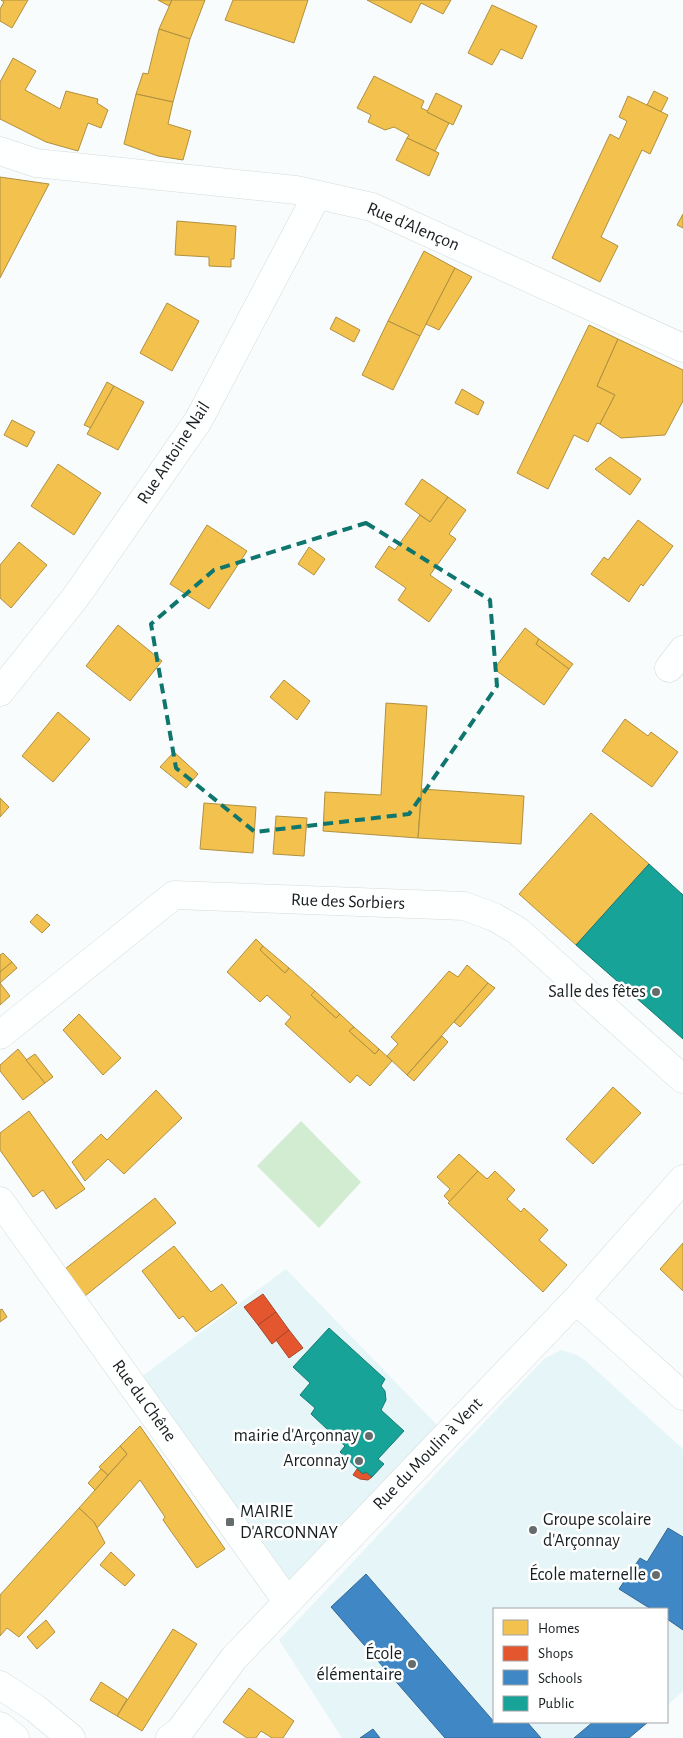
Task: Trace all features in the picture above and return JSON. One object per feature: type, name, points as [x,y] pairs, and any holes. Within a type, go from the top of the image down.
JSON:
[{"type":"street","name":"Rue d'Alençon","points":[[0,151],[36,163],[296,190],[372,207],[683,348]]},
{"type":"street","name":"Rue Antoine Nail","points":[[0,692],[75,598],[198,421],[317,195]]},
{"type":"street","name":"Rue des Sorbiers","points":[[0,1035],[174,895],[464,906],[494,917],[518,931],[683,1079]]},
{"type":"street","name":"Rue du Moulin à Vent","points":[[176,1736],[234,1658],[576,1300],[683,1180]]},
{"type":"street","name":"Rue du Chêne","points":[[0,1201],[287,1601]]},
{"type":"street","points":[[576,1300],[683,1396]]},
{"type":"street","points":[[0,1685],[35,1708],[71,1738]]},
{"type":"street","points":[[0,1726],[15,1738]]},
{"type":"highlighted area","points":[[366,523],[490,600],[497,686],[409,814],[255,832],[176,768],[151,624],[214,570]]},
{"type":"shaded area","points":[[286,1269],[439,1427],[289,1589],[141,1377]]},
{"type":"shaded area","name":"Groupe scolaire d'Arçonnay","points":[[561,1350],[577,1355],[683,1449],[683,1691],[668,1705],[668,1608],[493,1608],[493,1723],[647,1723],[629,1738],[342,1738],[279,1640],[544,1359]]},
{"type":"green space","points":[[301,1121],[361,1182],[319,1228],[257,1166]]},
{"type":"building: Homes","points":[[1,0],[28,0],[12,28],[0,21],[0,9],[4,2]]},
{"type":"building: Homes","points":[[158,0],[172,0],[169,6]]},
{"type":"building: Homes","points":[[172,0],[205,0],[190,39],[159,29]]},
{"type":"building: Homes","points":[[233,0],[308,0],[294,43],[225,20]]},
{"type":"building: Homes","points":[[367,0],[451,0],[443,14],[421,3],[411,23]]},
{"type":"building: Homes","points":[[492,5],[537,26],[522,59],[501,49],[492,65],[468,53]]},
{"type":"building: Homes","points":[[159,29],[190,39],[173,102],[136,94],[143,73],[148,74]]},
{"type":"building: Homes","points":[[13,58],[36,71],[25,90],[60,109],[66,91],[98,99],[97,103],[108,110],[101,128],[88,123],[78,151],[46,142],[0,119],[0,82]]},
{"type":"building: Homes","points":[[374,76],[424,101],[421,108],[449,123],[435,151],[407,138],[409,135],[394,127],[385,130],[368,122],[371,115],[357,108]]},
{"type":"building: Homes","points":[[654,91],[668,98],[661,112],[647,105]]},
{"type":"building: Homes","points":[[436,93],[462,106],[453,125],[427,112]]},
{"type":"building: Homes","points":[[136,94],[173,102],[168,124],[191,131],[183,160],[158,156],[124,144]]},
{"type":"building: Homes","points":[[628,96],[668,115],[650,154],[642,150],[601,237],[618,246],[600,282],[552,258],[610,134],[619,139],[627,121],[619,117]]},
{"type":"building: Homes","points":[[407,138],[439,153],[429,176],[396,160]]},
{"type":"building: Homes","points":[[0,177],[49,184],[0,278]]},
{"type":"building: Homes","points":[[683,214],[683,228],[677,225]]},
{"type":"building: Homes","points":[[177,221],[236,226],[234,259],[231,259],[231,267],[209,266],[209,257],[175,255]]},
{"type":"building: Homes","points":[[424,251],[455,268],[420,336],[388,321]]},
{"type":"building: Homes","points":[[455,268],[472,277],[439,330],[426,324]]},
{"type":"building: Homes","points":[[167,303],[199,321],[172,371],[140,353]]},
{"type":"building: Homes","points":[[336,317],[360,330],[354,342],[330,329]]},
{"type":"building: Homes","points":[[388,321],[420,336],[393,390],[362,375]]},
{"type":"building: Homes","points":[[589,325],[618,339],[597,386],[615,395],[600,424],[597,423],[588,442],[574,435],[548,489],[517,473]]},
{"type":"building: Homes","points":[[618,339],[683,370],[683,401],[665,435],[621,438],[600,424],[615,395],[597,386]]},
{"type":"building: Homes","points":[[107,382],[114,386],[91,428],[84,425]]},
{"type":"building: Homes","points":[[114,386],[144,402],[118,450],[87,434]]},
{"type":"building: Homes","points":[[462,389],[484,402],[478,415],[455,403]]},
{"type":"building: Homes","points":[[12,420],[35,432],[27,447],[4,435]]},
{"type":"building: Homes","points":[[610,457],[641,479],[630,495],[595,469]]},
{"type":"building: Homes","points":[[58,464],[101,493],[74,535],[31,506]]},
{"type":"building: Homes","points":[[422,479],[448,497],[430,522],[405,504]]},
{"type":"building: Homes","points":[[448,497],[466,510],[449,534],[456,539],[430,575],[452,590],[429,622],[398,600],[406,588],[375,567],[389,546],[395,550],[420,515],[430,522]]},
{"type":"building: Homes","points":[[638,520],[673,546],[643,586],[641,584],[629,602],[591,574],[604,557],[608,560]]},
{"type":"building: Homes","points":[[207,525],[247,551],[209,609],[170,584]]},
{"type":"building: Homes","points":[[19,542],[47,565],[11,608],[0,598],[0,565]]},
{"type":"building: Homes","points":[[309,547],[325,559],[314,575],[298,564]]},
{"type":"building: Homes","points":[[118,625],[162,661],[130,701],[86,666]]},
{"type":"building: Homes","points":[[525,628],[539,639],[536,644],[569,669],[544,705],[494,669]]},
{"type":"building: Homes","points":[[539,639],[573,664],[569,669],[536,644]]},
{"type":"building: Homes","points":[[284,680],[310,701],[297,720],[270,697]]},
{"type":"building: Homes","points":[[386,703],[427,706],[418,838],[323,831],[325,792],[381,795]]},
{"type":"building: Homes","points":[[58,712],[90,739],[53,782],[22,756]]},
{"type":"building: Homes","points":[[625,719],[648,736],[651,732],[678,752],[652,787],[602,751]]},
{"type":"building: Homes","points":[[174,752],[198,774],[186,788],[160,767]]},
{"type":"building: Homes","points":[[422,789],[524,796],[521,844],[418,838]]},
{"type":"building: Homes","points":[[0,798],[9,807],[0,817]]},
{"type":"building: Homes","points":[[204,803],[256,807],[253,853],[200,849]]},
{"type":"building: Homes","points":[[591,813],[649,864],[576,945],[519,894]]},
{"type":"building: Homes","points":[[276,816],[307,818],[304,856],[273,854]]},
{"type":"building: Homes","points":[[37,914],[50,925],[42,933],[30,922]]},
{"type":"building: Homes","points":[[256,939],[263,946],[260,950],[285,973],[289,968],[315,991],[311,995],[336,1018],[340,1014],[354,1027],[349,1031],[375,1054],[379,1049],[392,1061],[370,1086],[357,1075],[350,1083],[285,1024],[291,1017],[267,995],[260,1002],[227,972]]},
{"type":"building: Homes","points":[[263,946],[289,968],[285,973],[260,950]]},
{"type":"building: Homes","points":[[3,953],[12,962],[0,972],[0,955]]},
{"type":"building: Homes","points":[[12,962],[17,968],[0,983],[0,972]]},
{"type":"building: Homes","points":[[467,965],[488,983],[407,1075],[387,1056],[398,1044],[391,1037],[449,971],[458,977]]},
{"type":"building: Homes","points":[[0,983],[10,996],[0,1005]]},
{"type":"building: Homes","points":[[488,983],[495,988],[460,1027],[454,1022]]},
{"type":"building: Homes","points":[[315,991],[340,1014],[336,1018],[311,995]]},
{"type":"building: Homes","points":[[79,1014],[121,1058],[103,1075],[63,1030]]},
{"type":"building: Homes","points":[[354,1027],[379,1049],[375,1054],[349,1031]]},
{"type":"building: Homes","points":[[442,1036],[448,1042],[414,1081],[407,1075]]},
{"type":"building: Homes","points":[[18,1049],[45,1083],[23,1100],[0,1071],[0,1065]]},
{"type":"building: Homes","points":[[35,1054],[53,1077],[45,1083],[26,1060]]},
{"type":"building: Homes","points":[[613,1087],[641,1113],[593,1164],[566,1139]]},
{"type":"building: Homes","points":[[156,1090],[182,1118],[124,1174],[108,1159],[85,1181],[72,1162],[101,1134],[107,1140]]},
{"type":"building: Homes","points":[[29,1111],[85,1189],[56,1209],[43,1190],[33,1197],[0,1150],[0,1133]]},
{"type":"building: Homes","points":[[459,1154],[478,1171],[450,1202],[444,1196],[450,1189],[437,1177]]},
{"type":"building: Homes","points":[[478,1171],[487,1179],[495,1171],[515,1190],[507,1199],[521,1212],[524,1208],[548,1230],[539,1240],[567,1265],[543,1292],[448,1203]]},
{"type":"building: Homes","points":[[155,1198],[176,1223],[85,1296],[65,1269]]},
{"type":"building: Homes","points":[[683,1243],[683,1291],[660,1269]]},
{"type":"building: Homes","points":[[174,1246],[211,1292],[222,1284],[237,1303],[196,1332],[183,1316],[179,1319],[142,1271]]},
{"type":"building: Homes","points":[[2,1309],[7,1317],[0,1322],[0,1310]]},
{"type":"building: Homes","points":[[140,1426],[225,1549],[197,1568],[163,1520],[165,1517],[140,1480],[97,1528],[94,1522],[79,1508],[127,1454],[120,1446]]},
{"type":"building: Homes","points":[[120,1446],[127,1454],[108,1475],[99,1467]]},
{"type":"building: Homes","points":[[101,1469],[108,1475],[95,1490],[88,1483]]},
{"type":"building: Homes","points":[[79,1508],[94,1522],[105,1543],[19,1637],[7,1628],[0,1636],[0,1595]]},
{"type":"building: Homes","points":[[111,1552],[135,1575],[125,1586],[100,1565]]},
{"type":"building: Homes","points":[[46,1620],[55,1632],[37,1649],[27,1637]]},
{"type":"building: Homes","points":[[173,1629],[197,1644],[142,1731],[117,1716]]},
{"type":"building: Homes","points":[[101,1682],[127,1699],[117,1716],[90,1700]]},
{"type":"building: Homes","points":[[249,1688],[294,1721],[283,1738],[272,1738],[261,1731],[256,1738],[247,1738],[223,1722]]},
{"type":"building: Shops","points":[[263,1294],[276,1312],[258,1325],[244,1307]]},
{"type":"building: Shops","points":[[276,1312],[289,1330],[272,1344],[258,1325]]},
{"type":"building: Shops","points":[[289,1330],[303,1348],[289,1358],[276,1340]]},
{"type":"building: Shops","points":[[357,1469],[363,1474],[366,1472],[372,1477],[368,1480],[360,1479],[353,1475]]},
{"type":"building: Schools","name":"École maternelle","points":[[668,1528],[683,1537],[683,1630],[668,1620],[668,1608],[649,1608],[619,1589],[640,1558],[647,1562]]},
{"type":"building: Schools","name":"École élémentaire","points":[[366,1574],[493,1723],[528,1723],[541,1738],[445,1738],[331,1607]]},
{"type":"building: Schools","points":[[592,1723],[647,1723],[629,1738],[574,1738]]},
{"type":"building: Schools","points":[[373,1729],[380,1738],[360,1738]]},
{"type":"building: Public","name":"Salle des fêtes","points":[[649,864],[683,895],[683,1039],[576,945]]},
{"type":"building: Public","points":[[329,1328],[385,1379],[381,1386],[385,1391],[386,1400],[381,1410],[404,1431],[378,1459],[384,1464],[372,1477],[366,1472],[363,1474],[340,1452],[345,1446],[311,1414],[315,1408],[300,1395],[310,1383],[293,1367]]},
{"type":"place","name":"Salle des fêtes","points":[[656,992]]},
{"type":"place","name":"mairie d'Arçonnay","points":[[369,1436]]},
{"type":"place","name":"Arconnay","points":[[359,1461]]},
{"type":"place","name":"MAIRIE D'ARCONNAY","points":[[230,1522]]},
{"type":"place","name":"Groupe scolaire d'Arçonnay","points":[[533,1530]]},
{"type":"place","name":"École maternelle","points":[[656,1575]]},
{"type":"place","name":"École élémentaire","points":[[412,1664]]}]
